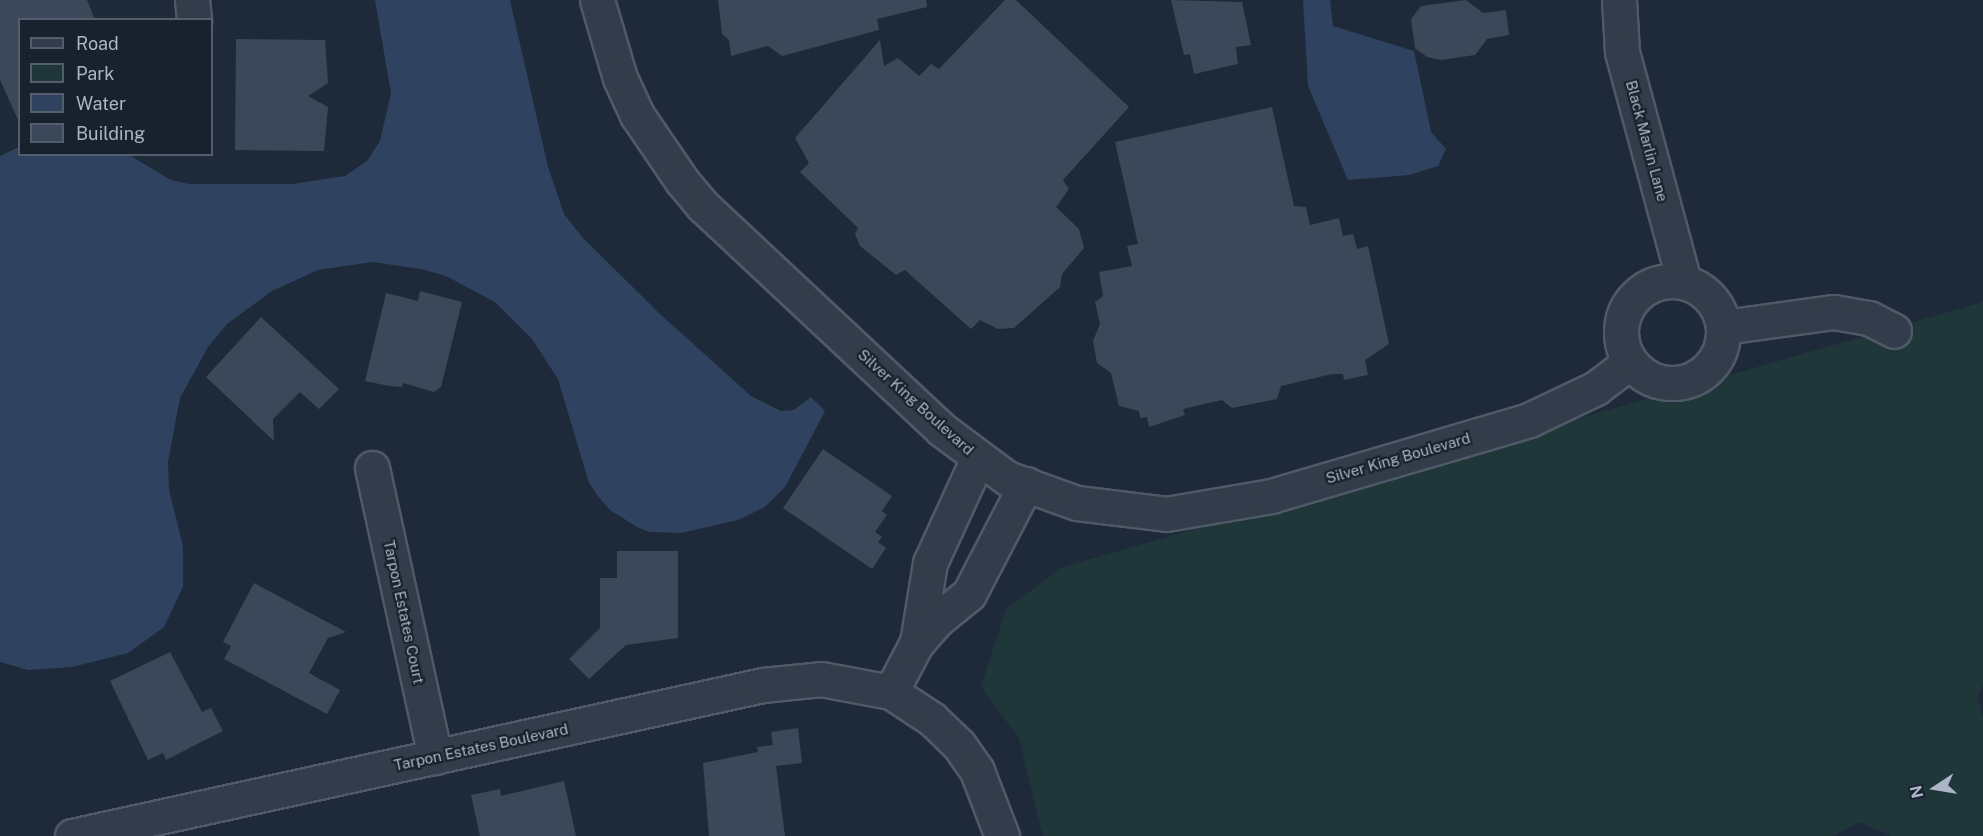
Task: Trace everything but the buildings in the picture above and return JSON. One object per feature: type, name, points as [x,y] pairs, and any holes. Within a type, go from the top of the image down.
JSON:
[{"type":"street","points":[[192,0],[194,18]]},
{"type":"street","name":"Silver King Boulevard","points":[[597,0],[620,78],[637,115],[682,181],[924,413],[978,458],[1007,478],[1077,503],[1166,514],[1219,507],[1270,496],[1529,420],[1596,388],[1630,362]]},
{"type":"street","name":"Black Marlin Lane","points":[[1619,0],[1622,52],[1684,281]]},
{"type":"street","points":[[1666,280],[1684,281],[1711,298],[1724,327],[1716,360],[1690,381],[1657,381],[1630,362],[1621,328],[1635,296],[1666,280]]},
{"type":"street","points":[[1724,327],[1834,312],[1869,318],[1894,331]]},
{"type":"street","points":[[916,644],[930,563],[978,458]]},
{"type":"street","name":"Tarpon Estates Court","points":[[372,468],[435,757]]},
{"type":"street","points":[[891,692],[916,644],[937,620],[969,594],[1026,484]]},
{"type":"street","name":"Tarpon Estates Boulevard","points":[[72,836],[794,680],[858,683],[891,692],[909,701],[959,745],[977,771],[1002,836]]},
{"type":"green space","points":[[1983,302],[1983,685],[1978,697],[1983,718],[1983,836],[1892,836],[1859,822],[1834,836],[1043,836],[1019,738],[981,687],[1006,609],[1063,567]]},
{"type":"water","points":[[375,0],[510,0],[548,167],[564,214],[583,238],[660,314],[751,396],[781,411],[794,410],[811,397],[825,411],[785,487],[765,507],[738,520],[681,533],[650,532],[637,527],[610,510],[589,483],[558,379],[532,339],[495,302],[446,276],[421,269],[372,262],[318,270],[272,291],[227,324],[208,347],[180,398],[168,462],[169,490],[183,546],[183,587],[164,627],[128,653],[72,667],[28,670],[0,662],[0,156],[18,147],[18,156],[131,156],[171,180],[189,184],[292,184],[345,176],[367,161],[380,141],[391,93]]},
{"type":"water","points":[[1303,0],[1330,0],[1333,26],[1414,51],[1431,132],[1446,149],[1438,166],[1409,175],[1348,180],[1308,86]]}]
